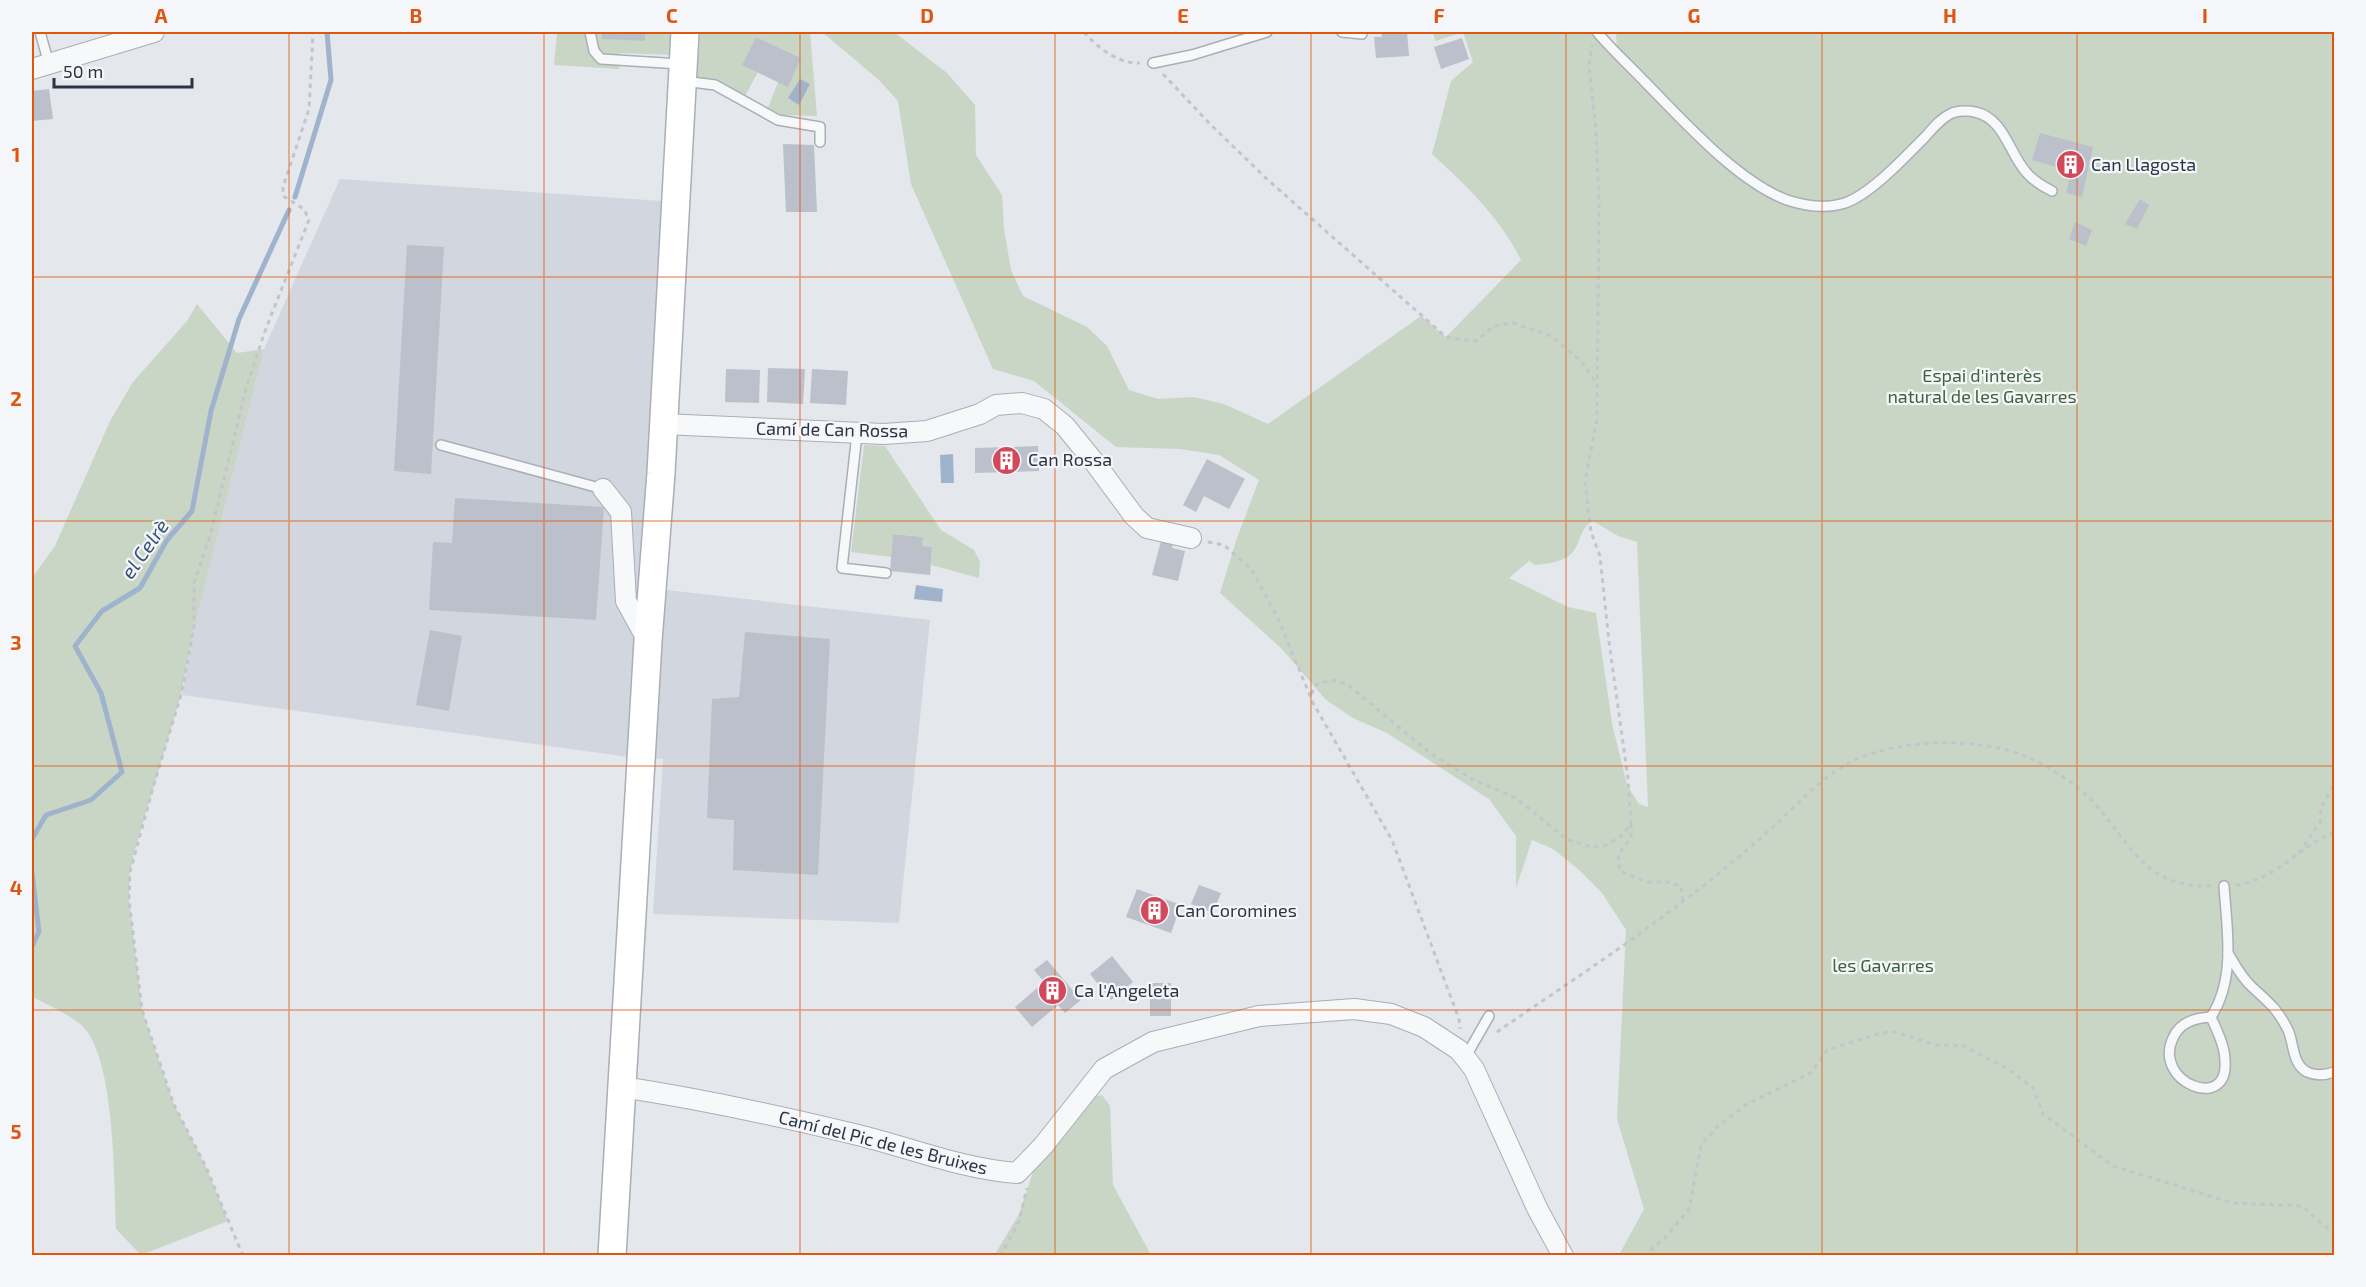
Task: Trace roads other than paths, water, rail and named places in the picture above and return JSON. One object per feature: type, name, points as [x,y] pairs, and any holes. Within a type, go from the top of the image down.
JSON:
[{"type":"main road","points":[[612,1256],[685,32]]},
{"type":"street","points":[[40,66],[154,32]]},
{"type":"street","name":"Camí de Can Rossa","points":[[663,424],[857,434],[927,431],[980,414],[996,405],[1022,403],[1044,409],[1065,426],[1134,516],[1147,528],[1191,538]]},
{"type":"street","points":[[603,489],[621,512],[626,601],[648,641]]},
{"type":"street","name":"Camí del Pic de les Bruixes","points":[[622,1087],[680,1096],[859,1135],[986,1170],[1017,1173],[1104,1069],[1153,1042],[1259,1016],[1354,1008],[1372,1010],[1424,1026],[1459,1050],[1481,1082],[1537,1208],[1563,1256]]},
{"type":"lane","points":[[40,32],[40,66]]},
{"type":"lane","points":[[590,32],[594,51],[601,59],[682,72],[715,85],[778,120],[820,127],[820,142]]},
{"type":"lane","points":[[1153,63],[1184,57],[1267,32]]},
{"type":"lane","points":[[1342,32],[1362,34]]},
{"type":"lane","points":[[1598,32],[1668,105],[1727,161],[1754,181],[1785,199],[1806,205],[1830,206],[1846,202],[1866,192],[1938,123],[1952,113],[1968,111],[1977,112],[1997,125],[2026,172],[2039,184],[2052,191]]},
{"type":"lane","points":[[857,434],[842,568],[886,573]]},
{"type":"lane","points":[[441,445],[603,489]]},
{"type":"lane","points":[[2211,1017],[2226,1059],[2225,1074],[2220,1083],[2208,1089],[2193,1087],[2177,1075],[2169,1059],[2170,1044],[2175,1032],[2187,1022],[2211,1017],[2220,1004],[2226,982],[2228,953],[2224,886]]},
{"type":"lane","points":[[2228,953],[2238,971],[2270,1002],[2280,1016],[2289,1033],[2298,1063],[2306,1071],[2319,1075],[2334,1072]]},
{"type":"lane","points":[[1465,1058],[1489,1016]]},
{"type":"water","points":[[800,79],[810,84],[799,105],[788,98]]},
{"type":"water","points":[[953,454],[954,483],[941,483],[940,455]]},
{"type":"water","points":[[916,585],[943,589],[942,602],[914,599]]},
{"type":"waterway","name":"el Celrè","points":[[295,197],[331,80],[327,32]]},
{"type":"waterway","name":"el Celrè","points":[[32,839],[46,815],[91,800],[122,772],[101,693],[75,646],[102,611],[140,588],[167,540],[192,511],[211,411],[239,319],[289,210]]},
{"type":"waterway","name":"el Celrè","points":[[32,873],[39,932],[32,946]]},
{"type":"place","name":"Can Llagosta","points":[[2070,165]]},
{"type":"place","name":"Can Rossa","points":[[1007,460]]},
{"type":"place","name":"Can Coromines","points":[[1154,911]]},
{"type":"place","name":"Ca l'Angeleta","points":[[1053,991]]},
{"type":"park label","name":"Espai d'interès natural de les Gavarres","points":[[1982,386]]},
{"type":"park label","name":"les Gavarres","points":[[1883,966]]}]
